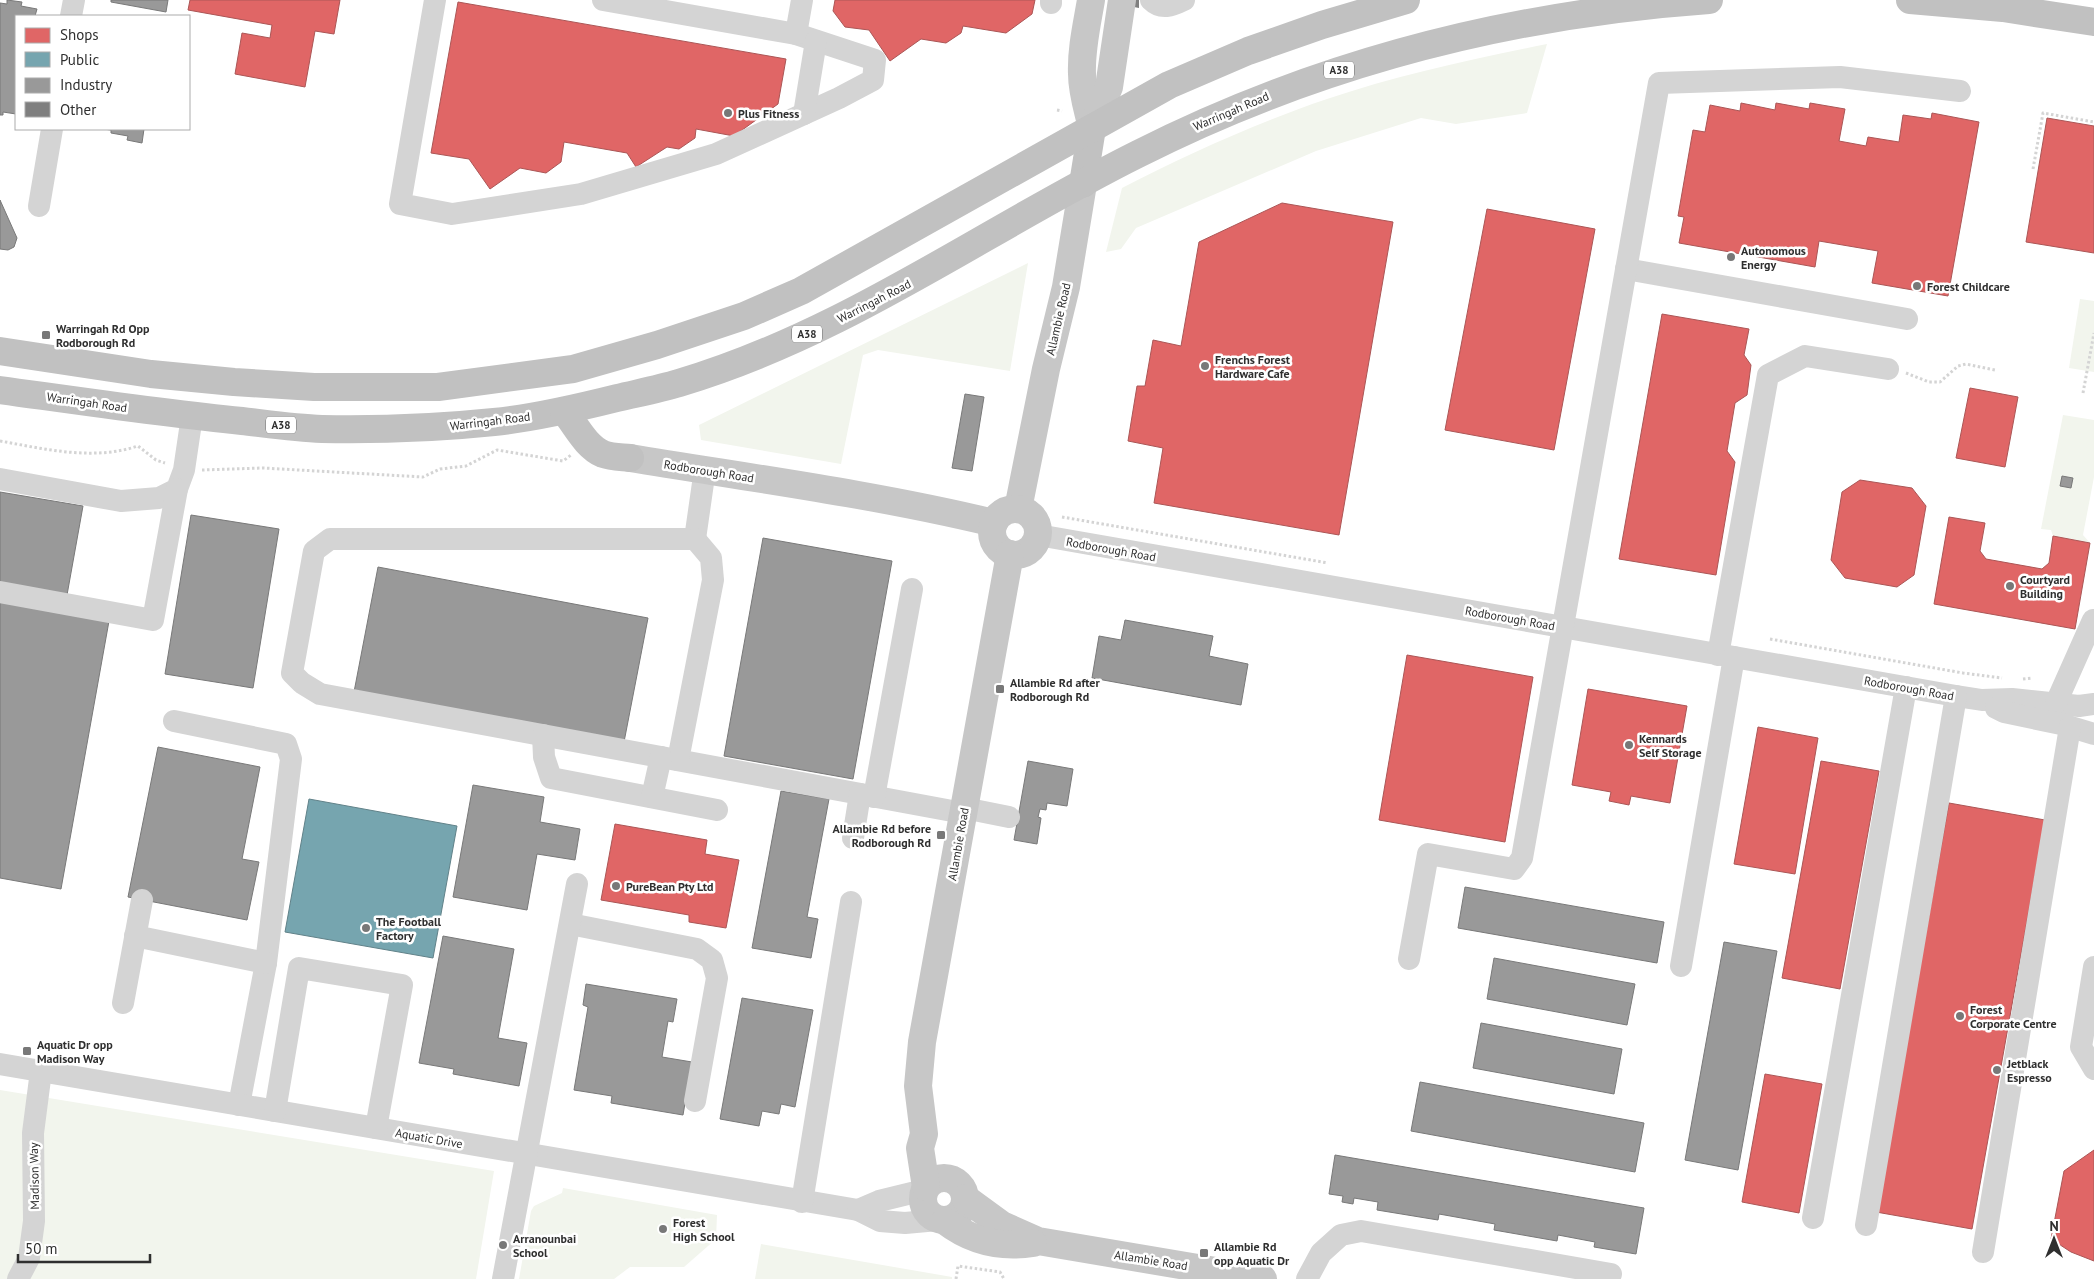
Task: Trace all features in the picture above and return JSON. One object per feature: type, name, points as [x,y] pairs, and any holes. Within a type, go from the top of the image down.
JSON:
[{"type":"highway","points":[[0,351],[151,374],[314,387],[438,387],[573,369],[666,342],[744,316],[801,291],[1169,85],[1248,51],[1322,25],[1406,0]]},
{"type":"highway","name":"Warringah Road","points":[[0,390],[192,416],[318,429],[425,428],[498,422],[564,411],[678,384],[762,354],[815,331],[907,284],[1135,155],[1281,90],[1369,61],[1439,41],[1554,18],[1663,2],[1709,0]]},
{"type":"highway","points":[[1910,0],[2003,8],[2094,22]]},
{"type":"highway","name":"Allambie Road","points":[[1083,184],[1092,128]]},
{"type":"highway","points":[[564,411],[587,442],[597,450],[608,455],[630,458]]},
{"type":"main road","name":"Allambie Road","points":[[1091,0],[1084,42],[1082,74],[1084,99],[1092,128]]},
{"type":"main road","name":"Allambie Road","points":[[1092,128],[1109,87],[1122,0]]},
{"type":"main road","name":"Allambie Road","points":[[1018,509],[1046,369],[1066,287],[1083,184]]},
{"type":"main road","name":"Rodborough Road","points":[[630,458],[705,469],[951,512],[994,523]]},
{"type":"main road","points":[[1018,509],[1031,515],[1036,521],[1038,535],[1036,542],[1025,553],[1010,554],[1004,552],[994,543],[992,529],[994,523],[1003,512],[1018,509]]},
{"type":"main road","name":"Allambie Road","points":[[1010,554],[922,1042],[918,1086],[924,1134],[920,1148],[941,1188],[1002,1225],[1038,1242],[1263,1279]]},
{"type":"main road","name":"Allambie Road","points":[[941,1188],[922,1200],[924,1207],[932,1218],[942,1220],[960,1232],[992,1243],[1015,1246],[1038,1242]]},
{"type":"main road","points":[[941,1188],[962,1211],[952,1219],[942,1220]]},
{"type":"street","points":[[71,15],[74,0]]},
{"type":"street","points":[[435,0],[400,204],[452,214],[581,194],[716,154],[873,80],[875,60],[806,37],[603,0]]},
{"type":"street","points":[[802,0],[806,37],[804,114]]},
{"type":"street","points":[[1150,0],[1159,6],[1169,7],[1184,0]]},
{"type":"street","points":[[1410,959],[1428,854],[1514,869],[1522,858],[1659,83],[1840,76],[1960,91]]},
{"type":"street","points":[[39,206],[52,130]]},
{"type":"street","points":[[1626,269],[1907,319]]},
{"type":"street","points":[[1681,966],[1768,375],[1805,356],[1888,369]]},
{"type":"street","points":[[0,592],[153,620],[192,416]]},
{"type":"street","points":[[652,797],[669,759],[713,580],[711,558],[695,539],[705,469]]},
{"type":"street","points":[[0,479],[121,501],[159,498],[181,480]]},
{"type":"street","name":"Rodborough Road","points":[[1038,535],[1906,688],[1982,700],[2012,699],[2079,706],[2094,704]]},
{"type":"street","points":[[695,539],[330,539],[314,551],[292,673],[302,683],[320,694],[867,796],[1009,817]]},
{"type":"street","points":[[853,838],[867,796],[912,589]]},
{"type":"street","points":[[2056,703],[2093,620]]},
{"type":"street","points":[[1814,1218],[1906,688]]},
{"type":"street","points":[[1866,1225],[1956,696]]},
{"type":"street","name":"Rodborough Road","points":[[1982,700],[2004,712],[2094,734]]},
{"type":"street","points":[[174,721],[286,744],[291,760],[266,962],[239,1105]]},
{"type":"street","points":[[1983,1252],[2070,727]]},
{"type":"street","points":[[543,735],[544,756],[551,778],[718,810]]},
{"type":"street","points":[[503,1279],[577,884]]},
{"type":"street","points":[[123,1003],[142,900]]},
{"type":"street","points":[[802,1202],[850,902]]},
{"type":"street","points":[[570,924],[697,949],[712,960],[717,978],[696,1101]]},
{"type":"street","points":[[135,936],[266,962]]},
{"type":"street","points":[[2094,966],[2081,1047],[2094,1069]]},
{"type":"street","points":[[275,1111],[299,968],[402,985],[376,1128]]},
{"type":"street","name":"Aquatic Drive","points":[[0,1064],[802,1202],[858,1210],[880,1221],[905,1224],[942,1220]]},
{"type":"street","name":"Madison Way","points":[[18,1279],[29,1258],[34,1221],[33,1133],[41,1071]]},
{"type":"street","points":[[858,1210],[879,1201],[941,1188]]},
{"type":"street","points":[[1307,1279],[1321,1253],[1341,1235],[1361,1230],[1611,1274]]},
{"type":"path","points":[[1057,110],[1062,111]]},
{"type":"path","points":[[2033,169],[2043,113],[2094,122]]},
{"type":"path","points":[[2083,393],[2094,333]]},
{"type":"path","points":[[1888,369],[1909,374],[1929,382],[1940,382],[1958,366],[1966,364],[1995,370]]},
{"type":"path","points":[[0,441],[80,454],[120,452],[138,446],[181,480],[263,468],[423,477],[440,469],[466,466],[496,450],[563,461],[574,452]]},
{"type":"path","points":[[1062,517],[1328,563]]},
{"type":"path","points":[[1770,639],[1963,673],[2011,679]]},
{"type":"path","points":[[2016,679],[2032,678]]},
{"type":"path","points":[[956,1279],[958,1266],[1000,1272],[1004,1279]]},
{"type":"shaded area","points":[[1547,44],[1527,113],[1456,124],[1421,118],[1316,151],[1136,228],[1121,249],[1106,252],[1122,188],[1171,163],[1275,118],[1354,90],[1436,68]]},
{"type":"shaded area","points":[[1028,263],[1010,371],[878,350],[863,355],[841,464],[701,440],[699,425]]},
{"type":"shaded area","points":[[2080,299],[2094,301],[2094,372],[2069,368]]},
{"type":"shaded area","points":[[2063,415],[2094,420],[2094,477],[2083,535],[2090,543],[2053,536],[2051,530],[2041,529]]},
{"type":"shaded area","points":[[0,1090],[494,1171],[476,1279],[0,1279]]},
{"type":"shaded area","points":[[563,1188],[717,1215],[716,1239],[684,1267],[630,1267],[614,1279],[519,1279],[531,1211],[534,1206],[562,1193]]},
{"type":"shaded area","points":[[761,1244],[952,1277],[952,1279],[755,1279]]},
{"type":"building: Shops","points":[[190,0],[340,0],[334,34],[315,31],[305,87],[235,74],[242,33],[270,38],[272,25],[188,10]]},
{"type":"building: Shops","points":[[835,0],[1035,0],[1032,14],[1006,33],[963,26],[961,33],[946,43],[921,39],[890,61],[869,30],[845,27],[833,11]]},
{"type":"building: Shops","points":[[458,2],[786,59],[778,104],[734,136],[696,129],[695,138],[679,149],[667,147],[636,167],[627,153],[564,142],[561,162],[546,173],[520,168],[490,189],[469,159],[431,153]]},
{"type":"building: Shops","points":[[1741,103],[1775,110],[1776,103],[1809,109],[1810,103],[1845,109],[1839,141],[1866,146],[1868,137],[1899,142],[1903,115],[1931,119],[1932,113],[1979,122],[1948,296],[1872,283],[1878,251],[1819,241],[1815,267],[1679,243],[1684,217],[1678,216],[1693,130],[1705,132],[1710,105],[1740,111]]},
{"type":"building: Shops","points":[[2047,118],[2094,126],[2094,253],[2026,242]]},
{"type":"building: Shops","points":[[1282,203],[1393,222],[1339,535],[1154,503],[1163,448],[1128,441],[1137,386],[1145,386],[1153,340],[1181,346],[1199,242]]},
{"type":"building: Shops","points":[[1487,209],[1595,229],[1554,450],[1445,430]]},
{"type":"building: Shops","points":[[1662,314],[1749,329],[1744,355],[1751,365],[1747,395],[1735,403],[1727,451],[1735,462],[1716,575],[1619,559]]},
{"type":"building: Shops","points":[[1970,388],[2018,397],[2005,467],[1956,458]]},
{"type":"building: Shops","points":[[1860,480],[1912,488],[1926,506],[1914,575],[1897,587],[1845,578],[1831,560],[1842,492]]},
{"type":"building: Shops","name":"Courtyard Building","points":[[1949,517],[1985,523],[1980,551],[1986,559],[2042,569],[2049,563],[2053,536],[2090,543],[2075,629],[1934,604]]},
{"type":"building: Shops","points":[[1407,655],[1533,677],[1505,842],[1379,820]]},
{"type":"building: Shops","name":"Kennards Self Storage","points":[[1588,689],[1687,706],[1670,803],[1631,796],[1629,805],[1609,801],[1611,792],[1572,785]]},
{"type":"building: Shops","points":[[1758,727],[1818,738],[1795,874],[1734,864]]},
{"type":"building: Shops","points":[[1821,761],[1879,771],[1840,989],[1782,978]]},
{"type":"building: Shops","name":"Forest Corporate Centre","points":[[1949,803],[2045,820],[1972,1229],[1876,1212]]},
{"type":"building: Shops","points":[[615,824],[707,840],[705,854],[739,860],[726,928],[689,922],[689,915],[601,900]]},
{"type":"building: Shops","points":[[1765,1074],[1822,1084],[1799,1213],[1742,1202]]},
{"type":"building: Shops","points":[[2094,1150],[2094,1261],[2071,1252],[2051,1239],[2064,1171]]},
{"type":"building: Public","points":[[309,799],[457,826],[433,958],[285,932]]},
{"type":"building: Industry","points":[[7,0],[22,2],[21,6],[37,9],[35,15],[15,15],[15,114],[3,112],[3,115],[0,115],[0,3],[7,4]]},
{"type":"building: Industry","points":[[111,0],[168,0],[166,12],[111,2]]},
{"type":"building: Industry","points":[[111,130],[144,130],[142,143],[127,140],[128,136],[111,133]]},
{"type":"building: Industry","points":[[0,200],[17,238],[14,247],[8,250],[0,249]]},
{"type":"building: Industry","points":[[965,394],[984,397],[972,471],[952,468]]},
{"type":"building: Industry","points":[[2062,476],[2073,478],[2071,488],[2060,486]]},
{"type":"building: Industry","points":[[0,492],[83,506],[67,595],[0,584]]},
{"type":"building: Industry","points":[[191,515],[279,529],[253,688],[165,674]]},
{"type":"building: Industry","points":[[763,538],[892,561],[853,779],[724,756]]},
{"type":"building: Industry","points":[[378,567],[648,618],[624,742],[354,692]]},
{"type":"building: Industry","points":[[0,602],[109,621],[61,889],[0,878]]},
{"type":"building: Industry","points":[[1125,620],[1213,636],[1209,656],[1248,664],[1241,705],[1092,678],[1099,636],[1121,640]]},
{"type":"building: Industry","points":[[158,747],[260,767],[242,859],[259,862],[247,920],[128,897]]},
{"type":"building: Industry","points":[[1028,761],[1073,769],[1067,806],[1047,803],[1046,810],[1040,809],[1038,817],[1041,818],[1037,844],[1014,840]]},
{"type":"building: Industry","points":[[473,785],[544,797],[540,822],[580,829],[575,860],[537,854],[527,910],[453,897]]},
{"type":"building: Industry","points":[[781,791],[829,799],[807,917],[818,919],[811,958],[752,948]]},
{"type":"building: Industry","points":[[1465,887],[1664,922],[1657,963],[1458,928]]},
{"type":"building: Industry","points":[[443,936],[514,949],[498,1038],[527,1043],[519,1086],[453,1074],[454,1069],[419,1063]]},
{"type":"building: Industry","points":[[1724,942],[1777,951],[1738,1170],[1685,1160]]},
{"type":"building: Industry","points":[[1494,958],[1635,984],[1627,1025],[1487,999]]},
{"type":"building: Industry","points":[[586,984],[677,999],[673,1022],[668,1021],[662,1057],[692,1062],[683,1115],[611,1103],[612,1096],[574,1090],[588,1007],[583,1005]]},
{"type":"building: Industry","points":[[742,998],[813,1010],[795,1107],[781,1104],[779,1114],[762,1111],[759,1126],[720,1119]]},
{"type":"building: Industry","points":[[1481,1023],[1622,1049],[1614,1094],[1473,1068]]},
{"type":"building: Industry","points":[[1420,1082],[1644,1123],[1635,1172],[1411,1131]]},
{"type":"building: Industry","points":[[1335,1155],[1644,1208],[1636,1254],[1594,1247],[1595,1242],[1558,1235],[1557,1241],[1494,1230],[1495,1224],[1439,1214],[1438,1220],[1377,1210],[1378,1202],[1354,1198],[1353,1204],[1342,1202],[1343,1196],[1329,1194]]},
{"type":"building: Other","points":[[1135,0],[1139,0],[1139,8],[1134,7]]},
{"type":"place","name":"Plus Fitness","points":[[728,113]]},
{"type":"place","name":"Autonomous Energy","points":[[1731,257]]},
{"type":"place","name":"Forest Childcare","points":[[1917,286]]},
{"type":"place","name":"Warringah Rd Opp Rodborough Rd","points":[[46,335]]},
{"type":"place","name":"Frenchs Forest Hardware Cafe","points":[[1205,366]]},
{"type":"place","name":"Courtyard Building","points":[[2010,586]]},
{"type":"place","name":"Allambie Rd after Rodborough Rd","points":[[1000,689]]},
{"type":"place","name":"Kennards Self Storage","points":[[1629,745]]},
{"type":"place","name":"Allambie Rd before Rodborough Rd","points":[[941,835]]},
{"type":"place","name":"PureBean Pty Ltd","points":[[616,886]]},
{"type":"place","name":"The Football Factory","points":[[366,928]]},
{"type":"place","name":"Forest Corporate Centre","points":[[1960,1016]]},
{"type":"place","name":"Aquatic Dr opp Madison Way","points":[[27,1051]]},
{"type":"place","name":"Jetblack Espresso","points":[[1997,1070]]},
{"type":"place","name":"Forest High School","points":[[663,1229]]},
{"type":"place","name":"Arranounbai School","points":[[503,1245]]},
{"type":"place","name":"Allambie Rd opp Aquatic Dr","points":[[1204,1253]]}]
